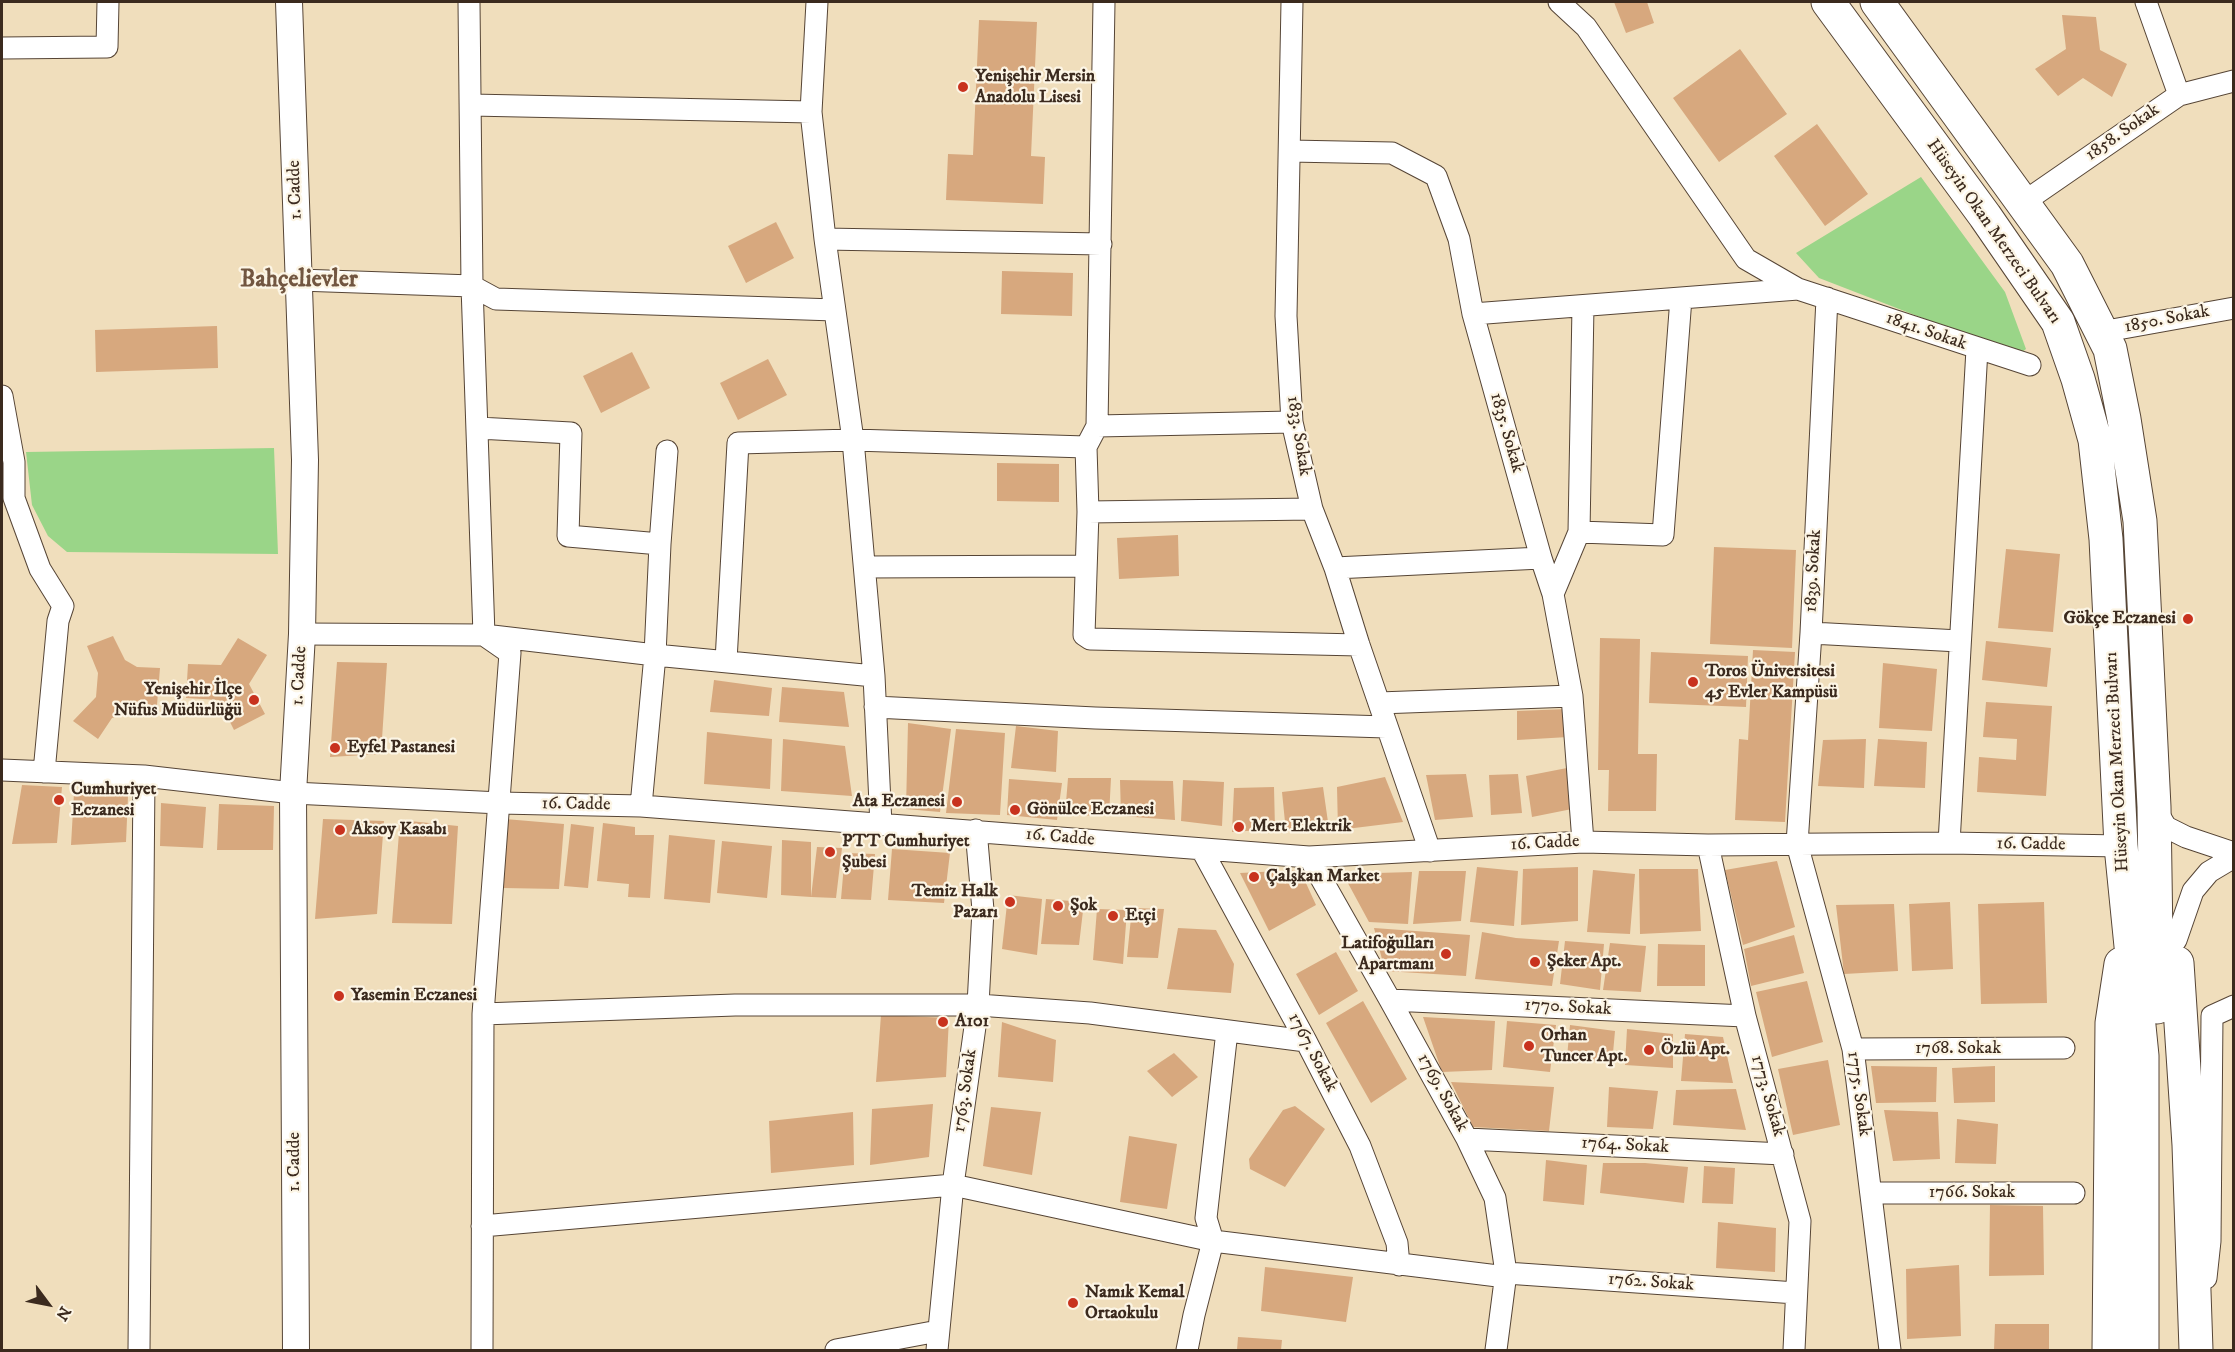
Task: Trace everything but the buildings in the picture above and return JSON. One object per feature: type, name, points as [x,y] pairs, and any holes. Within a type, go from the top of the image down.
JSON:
[{"type":"main road","name":"Hüseyin Okan Merzeci Bulvarı","points":[[1828,2],[1985,216],[2058,322],[2095,440],[2106,539],[2121,846],[2142,1056],[2142,1350]]},
{"type":"main road","name":"Hüseyin Okan Merzeci Bulvarı","points":[[1877,2],[2021,204],[2067,264],[2110,349],[2140,521],[2154,807],[2164,1350]]},
{"type":"main road","points":[[2154,807],[2171,881],[2176,940],[2189,1145],[2198,1350]]},
{"type":"main road","points":[[2109,1350],[2112,1023],[2129,918]]},
{"type":"street","points":[[2,48],[106,47],[108,2]]},
{"type":"street","name":"1. Cadde","points":[[289,2],[304,460],[302,634],[293,793],[296,1350]]},
{"type":"street","points":[[469,2],[472,286],[484,635]]},
{"type":"street","points":[[817,2],[811,112],[825,239],[853,440],[874,675],[881,825]]},
{"type":"street","points":[[1104,2],[1096,426],[1086,447],[1088,512],[1084,635],[1090,639],[1359,645]]},
{"type":"street","name":"1833. Sokak","points":[[1292,2],[1286,316],[1292,422],[1312,508],[1335,568],[1386,727],[1430,851]]},
{"type":"street","name":"1841. Sokak","points":[[1559,2],[1586,27],[1746,258],[1798,289],[1977,349],[1949,843]]},
{"type":"street","points":[[2146,2],[2179,95]]},
{"type":"street","name":"1858. Sokak","points":[[2021,204],[2179,95],[2234,81]]},
{"type":"street","points":[[471,105],[811,112]]},
{"type":"street","name":"1835. Sokak","points":[[1290,151],[1392,153],[1436,176],[1459,239],[1473,314],[1553,594],[1572,696],[1583,842]]},
{"type":"street","points":[[825,239],[1101,244]]},
{"type":"street","points":[[299,280],[472,286],[496,299],[835,310]]},
{"type":"street","points":[[1473,314],[1798,289]]},
{"type":"street","points":[[1579,532],[1663,535],[1681,298]]},
{"type":"street","name":"1839. Sokak","points":[[1797,844],[1811,633],[1827,298]]},
{"type":"street","points":[[1553,594],[1579,532],[1583,306]]},
{"type":"street","name":"1850. Sokak","points":[[2102,332],[2234,308]]},
{"type":"street","points":[[1977,349],[2030,365]]},
{"type":"street","points":[[2,396],[14,462],[8,497],[40,569],[63,606],[58,621],[44,771]]},
{"type":"street","points":[[1096,426],[1292,422]]},
{"type":"street","points":[[478,428],[571,433],[568,537],[660,544]]},
{"type":"street","points":[[726,662],[738,443],[853,440],[1086,447]]},
{"type":"street","points":[[641,806],[655,655],[667,451]]},
{"type":"street","points":[[1088,512],[1312,508]]},
{"type":"street","points":[[1335,568],[1541,558]]},
{"type":"street","points":[[865,567],[1085,566]]},
{"type":"street","points":[[1811,633],[1959,641]]},
{"type":"street","points":[[302,634],[484,635],[655,655],[874,675]]},
{"type":"street","points":[[482,1350],[483,1014],[510,653],[484,635]]},
{"type":"street","points":[[1379,703],[1572,696]]},
{"type":"street","points":[[874,707],[1095,718],[1386,727]]},
{"type":"street","name":"16. Cadde","points":[[2,770],[144,776],[293,793],[500,803],[641,806],[1309,857],[1583,842],[1708,845],[1949,843],[2121,846]]},
{"type":"street","points":[[139,1350],[144,776]]},
{"type":"street","points":[[2154,807],[2166,827],[2234,855]]},
{"type":"street","name":"1763. Sokak","points":[[938,1341],[953,1185],[978,1005],[982,910],[976,830]]},
{"type":"street","name":"1775. Sokak","points":[[1797,844],[1853,1049],[1890,1350]]},
{"type":"street","name":"1773. Sokak","points":[[1708,845],[1745,1016],[1800,1221],[1794,1350]]},
{"type":"street","name":"1767. Sokak","points":[[1202,850],[1306,1041],[1360,1146],[1397,1243],[1399,1265]]},
{"type":"street","points":[[2176,940],[2193,891],[2208,872],[2234,855]]},
{"type":"street","name":"1769. Sokak","points":[[1309,857],[1467,1139],[1495,1198],[1506,1275],[1496,1350]]},
{"type":"street","name":"1770. Sokak","points":[[1390,1000],[1745,1016]]},
{"type":"street","points":[[483,1014],[735,1005],[978,1005],[1090,1012],[1306,1041]]},
{"type":"street","points":[[2198,1350],[2210,1241],[2212,1016],[2234,1006]]},
{"type":"street","points":[[1187,1350],[1213,1241],[1206,1218],[1227,1031]]},
{"type":"street","name":"1768. Sokak","points":[[1853,1049],[2064,1048]]},
{"type":"street","name":"1764. Sokak","points":[[1467,1139],[1783,1154]]},
{"type":"street","name":"1762. Sokak","points":[[482,1226],[953,1185],[1213,1241],[1399,1265],[1506,1275],[1796,1293]]},
{"type":"street","name":"1766. Sokak","points":[[1871,1193],[2074,1193]]},
{"type":"street","points":[[836,1350],[938,1341]]},
{"type":"green space","points":[[1921,177],[2005,292],[2026,349],[2018,355],[1819,278],[1796,253]]},
{"type":"green space","points":[[274,448],[278,554],[67,552],[48,536],[32,505],[26,452]]},
{"type":"place","name":"Yenişehir Mersin Anadolu Lisesi","points":[[963,87]]},
{"type":"place","name":"Gökçe Eczanesi","points":[[2188,619]]},
{"type":"place","name":"Toros Üniversitesi 45 Evler Kampüsü","points":[[1693,682]]},
{"type":"place","name":"Yenişehir İlçe Nüfus Müdürlüğü","points":[[254,700]]},
{"type":"place","name":"Eyfel Pastanesi","points":[[335,748]]},
{"type":"place","name":"Cumhuriyet Eczanesi","points":[[59,800]]},
{"type":"place","name":"Ata Eczanesi","points":[[957,802]]},
{"type":"place","name":"Gönülce Eczanesi","points":[[1015,810]]},
{"type":"place","name":"Mert Elektrik","points":[[1239,827]]},
{"type":"place","name":"Aksoy Kasabı","points":[[340,830]]},
{"type":"place","name":"PTT Cumhuriyet Şubesi","points":[[830,852]]},
{"type":"place","name":"Çalşkan Market","points":[[1254,877]]},
{"type":"place","name":"Temiz Halk Pazarı","points":[[1010,902]]},
{"type":"place","name":"Şok","points":[[1058,906]]},
{"type":"place","name":"Etçi","points":[[1113,916]]},
{"type":"place","name":"Latifoğulları Apartmanı","points":[[1446,954]]},
{"type":"place","name":"Şeker Apt.","points":[[1535,962]]},
{"type":"place","name":"Yasemin Eczanesi","points":[[339,996]]},
{"type":"place","name":"A101","points":[[943,1022]]},
{"type":"place","name":"Orhan Tuncer Apt.","points":[[1529,1046]]},
{"type":"place","name":"Özlü Apt.","points":[[1649,1050]]},
{"type":"place","name":"Namık Kemal Ortaokulu","points":[[1073,1303]]},
{"type":"district","name":"Bahçelievler","points":[[299,281]]}]
